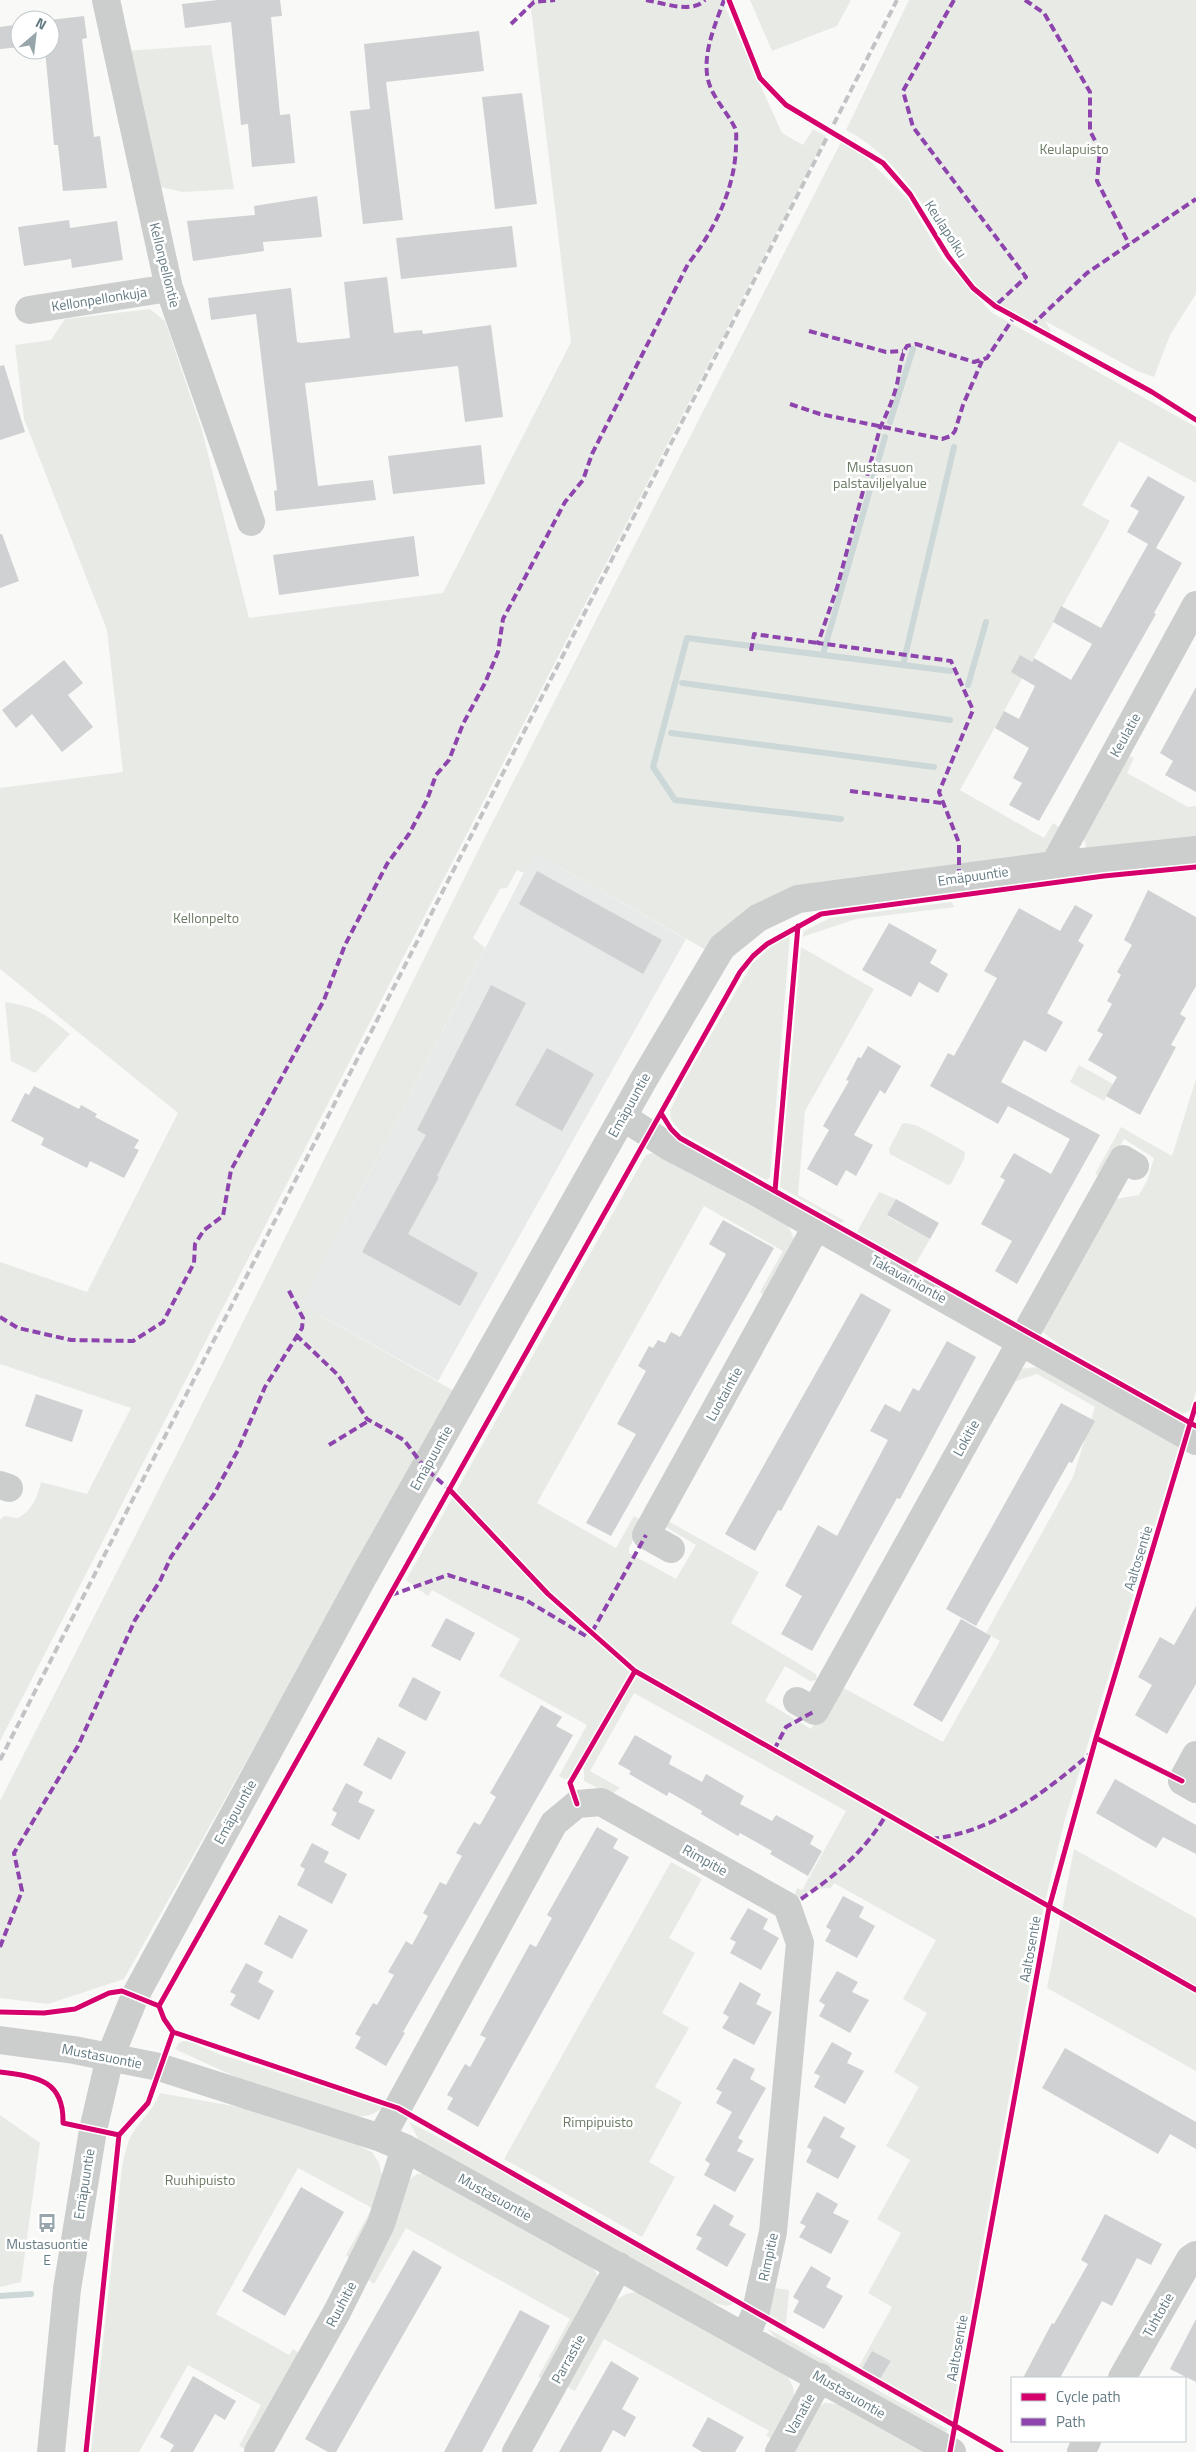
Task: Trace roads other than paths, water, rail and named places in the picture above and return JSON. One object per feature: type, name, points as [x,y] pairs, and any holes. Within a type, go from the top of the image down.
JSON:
[{"type":"street","name":"Kellonpellontie","points":[[106,0],[169,288],[251,522]]},
{"type":"street","name":"Kellonpellonkuja","points":[[30,310],[169,288]]},
{"type":"street","name":"Keulatie","points":[[1054,865],[1196,605]]},
{"type":"street","name":"Emäpuuntie","points":[[51,2452],[67,2289],[93,2130],[110,2057],[135,1996],[353,1596],[722,946],[758,918],[798,899],[1054,865],[1196,850]]},
{"type":"street","name":"Takavainiontie","points":[[623,1118],[668,1146],[752,1190],[1196,1441]]},
{"type":"street","name":"Lokitie","points":[[796,1701],[815,1711],[1123,1159],[1134,1166]]},
{"type":"street","name":"Luotaintie","points":[[671,1549],[646,1535],[816,1227]]},
{"type":"street","points":[[1189,1785],[1196,1756]]},
{"type":"street","name":"Rimpitie","points":[[393,2143],[554,1824],[577,1804],[601,1802],[787,1906],[800,1942],[773,2232],[756,2311],[746,2336]]},
{"type":"street","name":"Mustasuontie","points":[[0,2040],[110,2057],[159,2067],[393,2143],[746,2336],[952,2452]]},
{"type":"street","name":"Ruuhitie","points":[[258,2452],[337,2312],[381,2224],[393,2143]]},
{"type":"street","name":"Tuhtotie","points":[[1123,2377],[1190,2259],[1196,2255]]},
{"type":"street","name":"Parrastie","points":[[516,2452],[619,2266]]},
{"type":"street","name":"Vanatie","points":[[779,2452],[820,2377]]},
{"type":"waterway","points":[[890,422],[913,349]]},
{"type":"waterway","points":[[823,654],[885,437]]},
{"type":"waterway","points":[[903,665],[954,447]]},
{"type":"waterway","points":[[968,685],[986,622]]},
{"type":"waterway","points":[[841,819],[675,800],[653,767],[687,638],[951,671]]},
{"type":"waterway","points":[[682,683],[950,720]]},
{"type":"waterway","points":[[671,733],[934,767]]},
{"type":"waterway","points":[[0,2296],[31,2294]]},
{"type":"railway","points":[[0,1760],[897,0]]},
{"type":"place","name":"Mustasuontie E","points":[[47,2223]]},
{"type":"park label","name":"Keulapuisto","points":[[1074,149]]},
{"type":"park label","name":"Mustasuon palstaviljelyalue","points":[[880,476]]},
{"type":"park label","name":"Kellonpelto","points":[[206,918]]},
{"type":"park label","name":"Rimpipuisto","points":[[598,2122]]},
{"type":"park label","name":"Ruuhipuisto","points":[[200,2180]]}]
